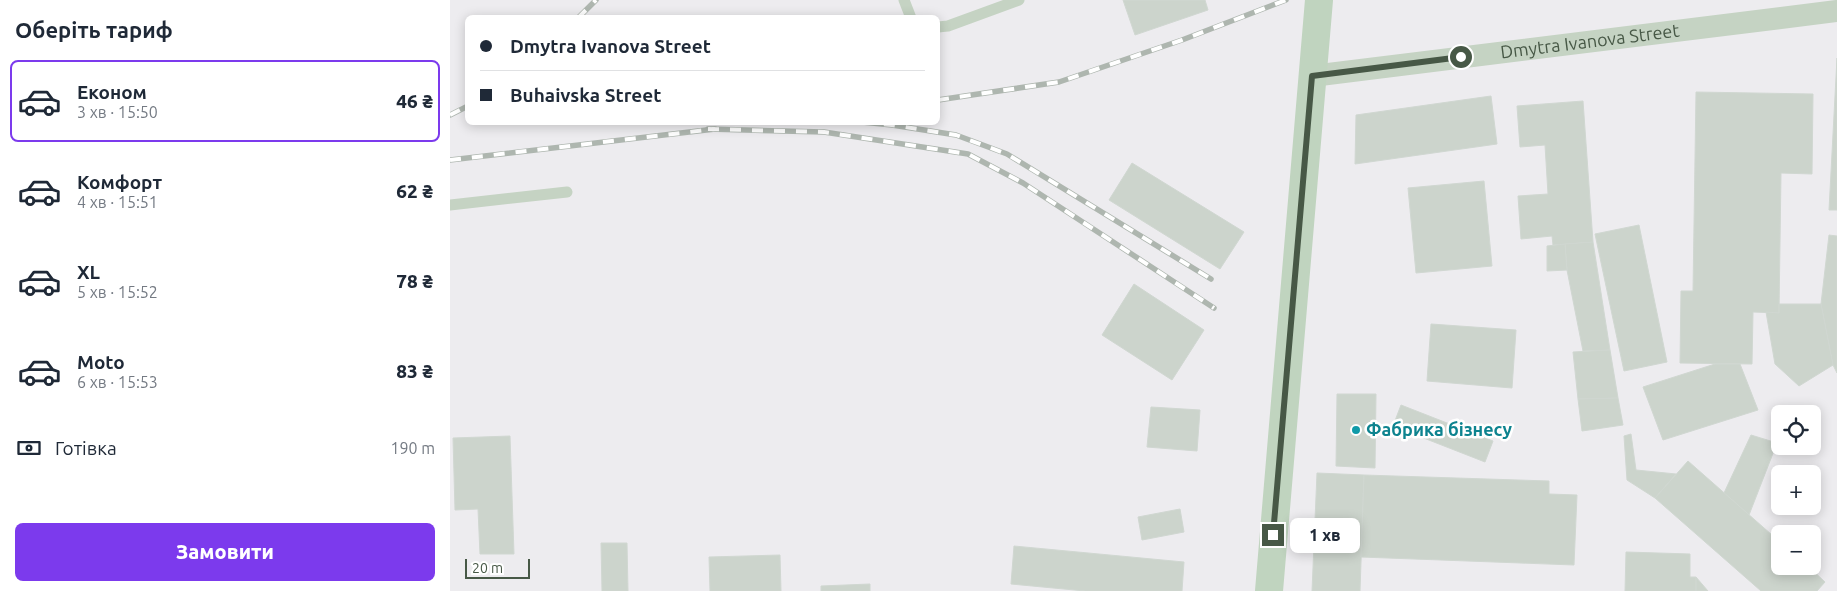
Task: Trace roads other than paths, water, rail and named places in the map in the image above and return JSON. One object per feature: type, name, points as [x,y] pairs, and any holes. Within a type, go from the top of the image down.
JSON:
[{"type":"main road","points":[[1269,591],[1319,0]]},
{"type":"street","name":"Dmytra Ivanova Street","points":[[1312,76],[1837,11]]},
{"type":"lane","points":[[904,0],[910,15]]},
{"type":"lane","points":[[940,28],[1019,0]]},
{"type":"lane","points":[[450,205],[568,192]]},
{"type":"railway","points":[[581,15],[596,0]]},
{"type":"railway","points":[[940,100],[1059,82],[1182,40],[1286,0]]},
{"type":"railway","points":[[450,115],[465,108]]},
{"type":"railway","points":[[892,125],[956,135],[1007,154],[1211,279]]},
{"type":"railway","points":[[708,129],[824,132],[968,154],[1023,183],[1214,308]]},
{"type":"railway","points":[[450,160],[715,129]]},
{"type":"place","name":"Фабрика бізнесу","points":[[1356,430]]}]
